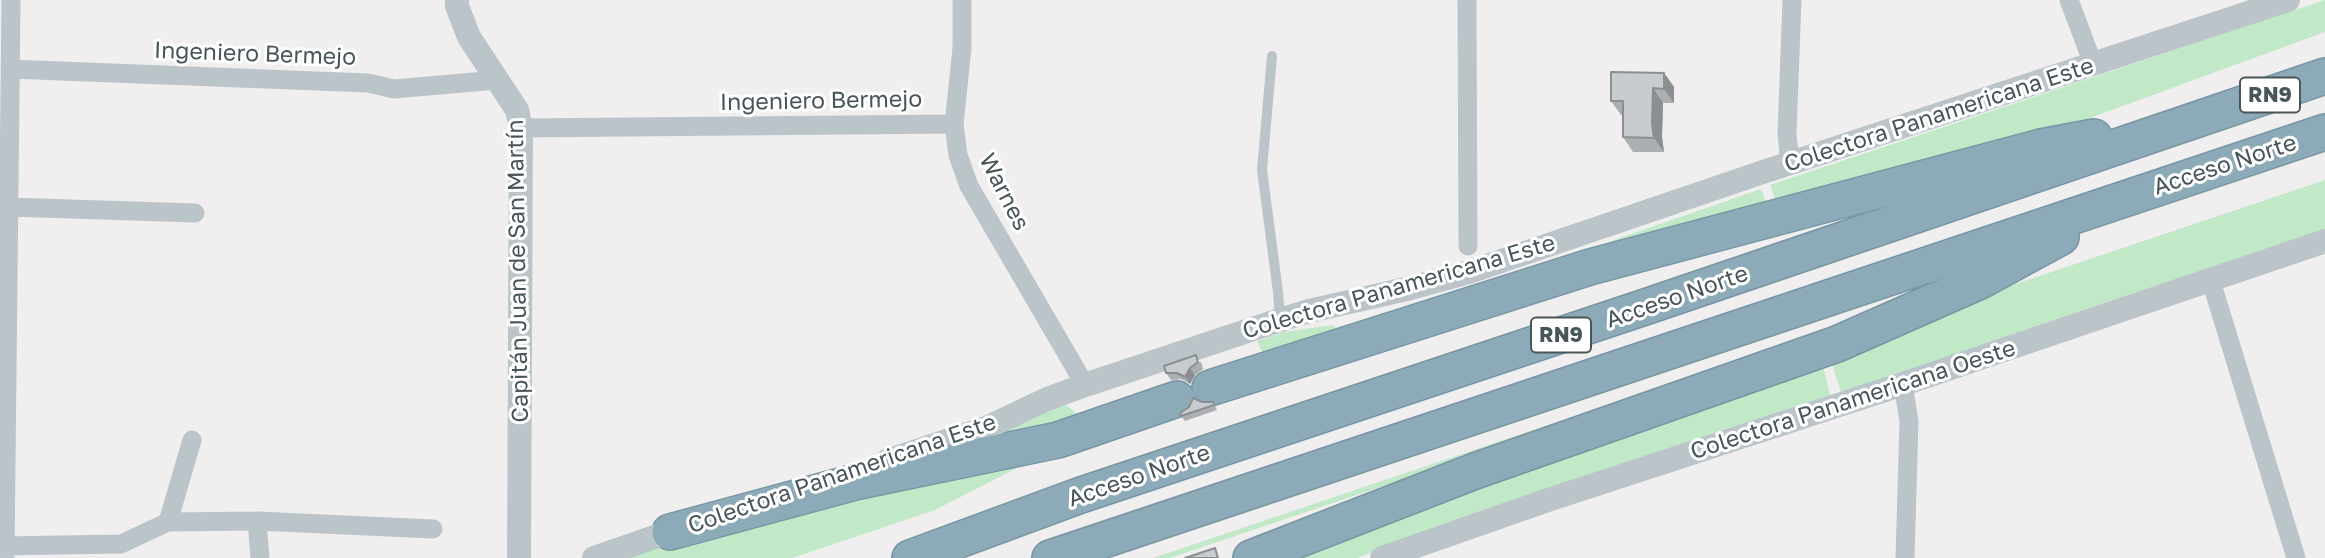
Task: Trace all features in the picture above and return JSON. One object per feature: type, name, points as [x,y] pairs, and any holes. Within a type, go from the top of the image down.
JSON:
[{"type":"highway","name":"Acceso Norte","points":[[910,558],[1081,495],[1675,298],[2325,76]]},
{"type":"highway","points":[[1210,388],[1590,267],[2041,146],[2214,115]]},
{"type":"highway","name":"Acceso Norte","points":[[1050,558],[2325,132]]},
{"type":"highway","points":[[1251,558],[1475,471],[1838,344],[1980,281],[2144,192]]},
{"type":"highway","points":[[670,531],[855,482],[1058,440],[1177,399]]},
{"type":"street","points":[[11,0],[5,140],[8,207],[3,550],[121,551],[168,522],[257,521],[433,530]]},
{"type":"street","name":"Capitán Juan de San Martín","points":[[457,0],[469,37],[517,110],[521,128],[519,558]]},
{"type":"street","name":"Warnes","points":[[962,0],[962,48],[954,124],[958,155],[969,186],[1085,386]]},
{"type":"street","points":[[1467,0],[1468,246]]},
{"type":"street","points":[[1790,164],[1787,134],[1791,0]]},
{"type":"street","points":[[2069,0],[2094,64]]},
{"type":"street","name":"Colectora Panamericana Este","points":[[594,558],[956,439],[1047,399],[1280,320],[1468,272],[2288,0]]},
{"type":"street","name":"Ingeniero Bermejo","points":[[10,69],[368,83],[394,89],[497,80]]},
{"type":"street","name":"Ingeniero Bermejo","points":[[521,128],[954,124]]},
{"type":"street","points":[[8,207],[195,213]]},
{"type":"street","name":"Colectora Panamericana Oeste","points":[[1382,558],[2325,241]]},
{"type":"street","points":[[2210,281],[2296,558]]},
{"type":"street","points":[[1903,384],[1909,421],[1906,558]]},
{"type":"street","points":[[168,522],[192,440]]},
{"type":"street","points":[[257,521],[260,558]]},
{"type":"lane","points":[[1272,56],[1262,170],[1280,320]]},
{"type":"green space","points":[[2325,0],[2325,32],[2079,122],[1778,207],[1770,185]]},
{"type":"green space","points":[[2325,180],[2325,231],[1842,395],[1829,355],[1959,303]]},
{"type":"green space","points":[[1761,189],[1770,212],[1610,245],[1611,241]]},
{"type":"green space","points":[[1332,325],[1339,330],[1264,355],[1257,341],[1284,332]]},
{"type":"green space","points":[[1820,355],[1831,398],[1474,516],[1357,558],[1291,558]]},
{"type":"green space","points":[[1061,401],[1076,413],[1073,417],[1021,434],[990,435]]},
{"type":"green space","points":[[1548,425],[1549,430],[1170,558],[1153,558]]},
{"type":"green space","points":[[1002,467],[1017,468],[935,510],[792,558],[619,558],[707,532]]},
{"type":"building","points":[[1611,72],[1664,73],[1664,89],[1653,88],[1654,138],[1623,137],[1623,101],[1611,101]]},
{"type":"building","points":[[1196,355],[1198,362],[1190,368],[1185,377],[1177,373],[1166,373],[1164,366]]},
{"type":"building","points":[[1193,398],[1202,402],[1213,402],[1214,405],[1181,416],[1180,413],[1189,407]]},
{"type":"building","points":[[1215,548],[1218,558],[1185,558]]}]
